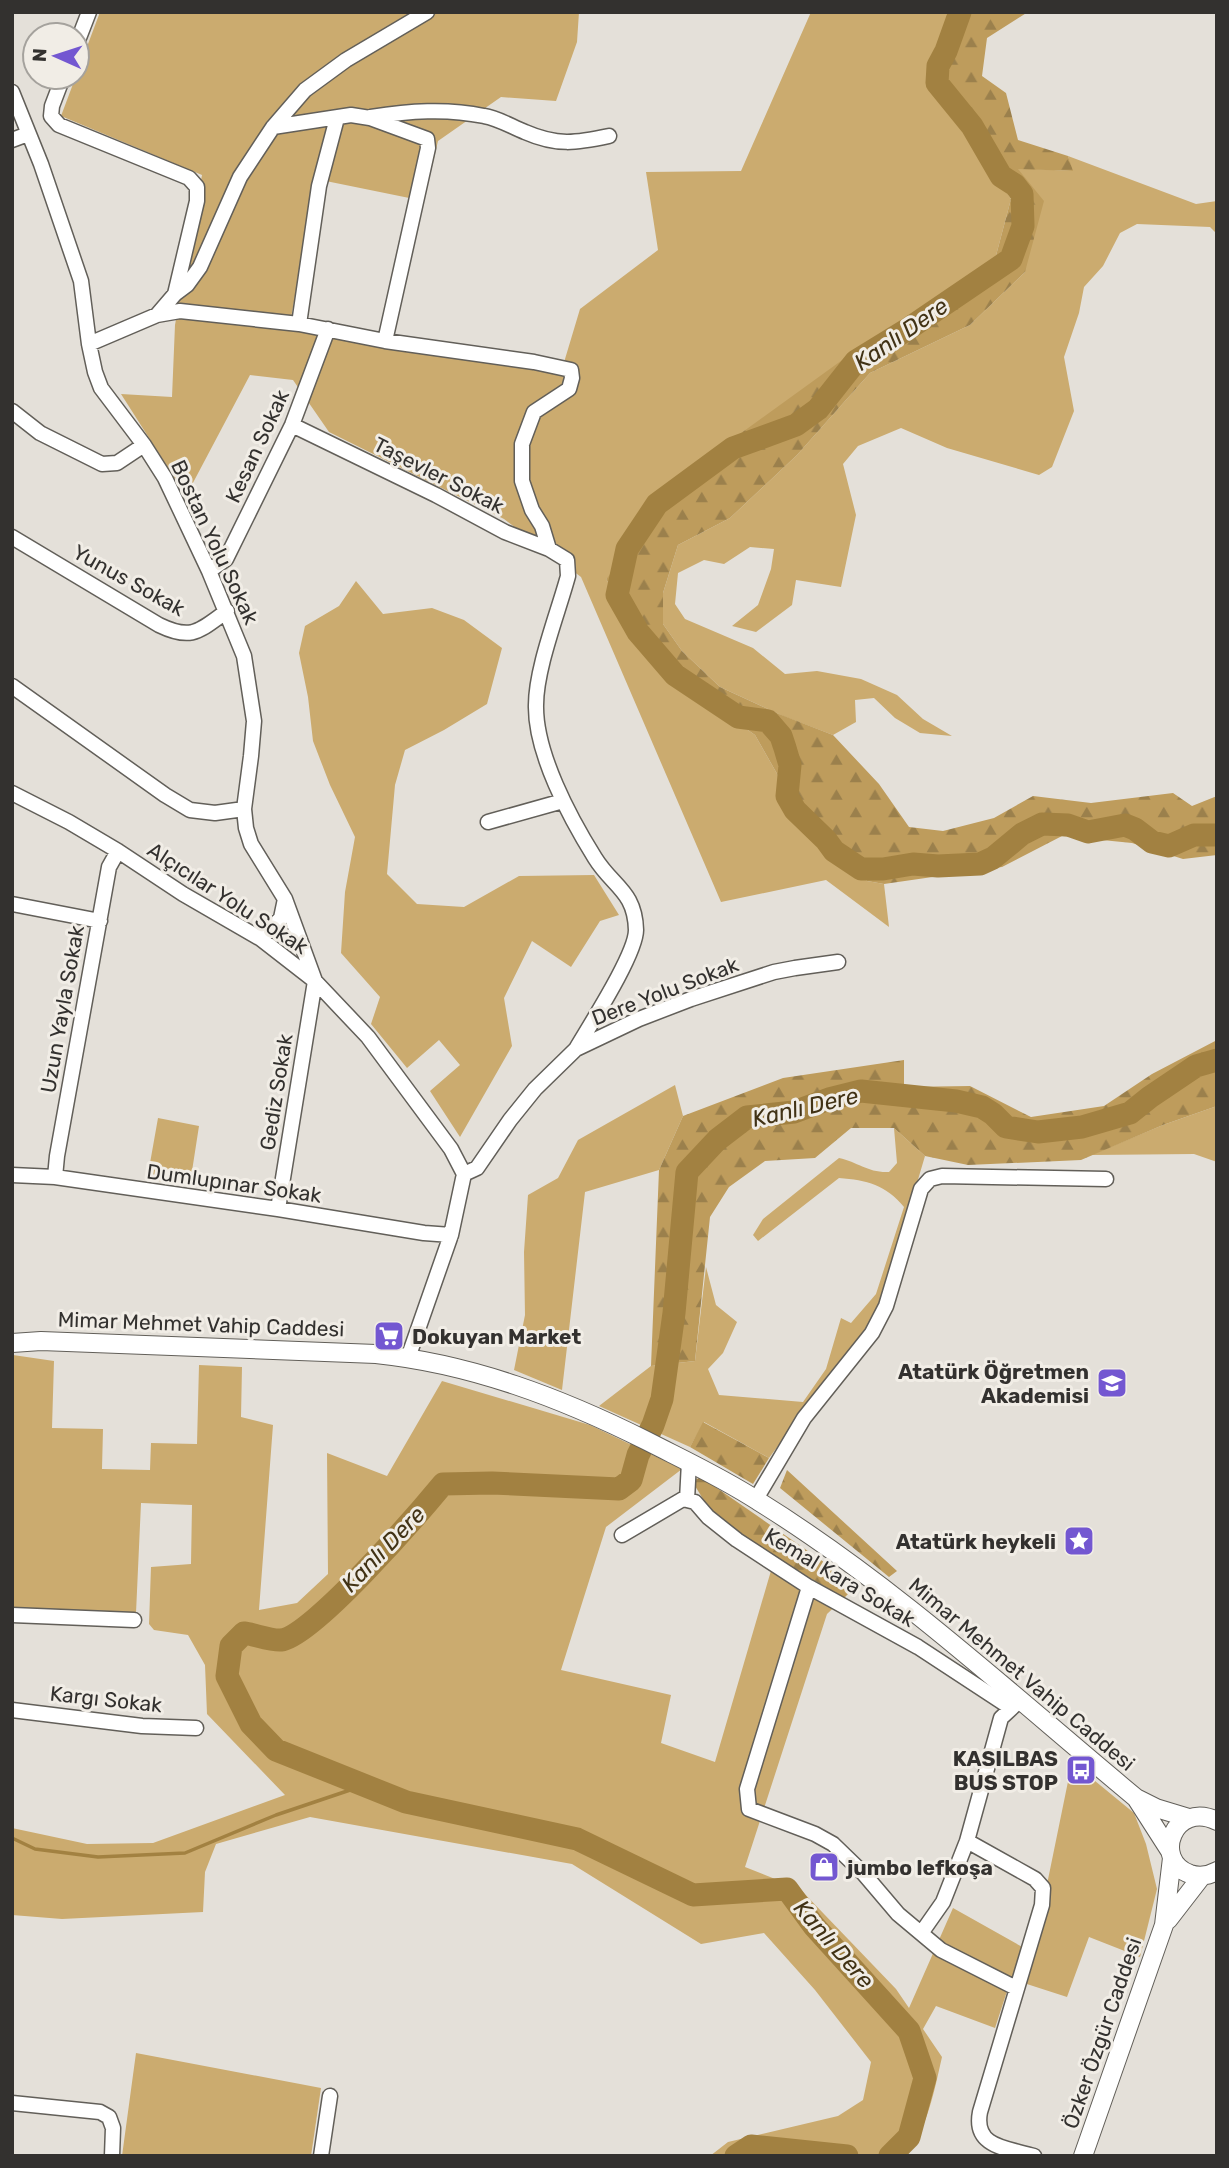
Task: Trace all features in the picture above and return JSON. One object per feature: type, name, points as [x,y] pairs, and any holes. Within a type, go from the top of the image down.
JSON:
[{"type":"main road","name":"Mimar Mehmet Vahip Caddesi","points":[[12,1343],[41,1341],[300,1350],[408,1357],[467,1370],[537,1391],[613,1424],[756,1499],[805,1531],[953,1642],[1016,1704],[1136,1798],[1156,1808],[1189,1818],[1208,1817],[1217,1821]]},
{"type":"main road","name":"Mimar Mehmet Vahip Caddesi","points":[[1136,1798],[1171,1855]]},
{"type":"main road","name":"Özker Özgür Caddesi","points":[[1083,2156],[1164,1925],[1170,1841],[1180,1823],[1189,1818]]},
{"type":"main road","points":[[1171,1855],[1184,1871],[1193,1875],[1212,1874]]},
{"type":"main road","name":"Özker Özgür Caddesi","points":[[1164,1925],[1212,1874]]},
{"type":"street","points":[[157,315],[200,268],[240,177],[274,127],[305,90],[346,60],[427,12]]},
{"type":"street","points":[[58,91],[51,116],[59,125],[189,178],[197,187],[197,201],[175,294]]},
{"type":"street","name":"Bostan Yolu Sokak","points":[[12,92],[41,164],[81,281],[89,344],[101,388],[165,478],[227,611],[244,656],[254,721],[244,809],[246,828],[251,844],[285,898],[315,981]]},
{"type":"street","points":[[370,118],[409,111],[459,112],[488,116],[557,143],[609,136]]},
{"type":"street","points":[[274,127],[351,115],[370,118],[427,139],[428,148],[385,341]]},
{"type":"street","points":[[299,324],[319,186],[337,118]]},
{"type":"street","points":[[12,140],[28,134]]},
{"type":"street","points":[[89,344],[157,315],[180,311],[299,324],[385,341],[534,362],[571,370],[569,389],[534,412],[522,444],[522,481],[531,510],[542,526],[549,549]]},
{"type":"street","name":"Kesan Sokak","points":[[209,571],[226,559],[292,425],[328,330]]},
{"type":"street","points":[[12,411],[40,433],[102,464],[117,463],[144,445]]},
{"type":"street","name":"Taşevler Sokak","points":[[292,425],[505,532],[549,549],[567,560],[568,576],[537,686],[536,707],[542,746],[563,801]]},
{"type":"street","name":"Yunus Sokak","points":[[12,537],[176,633],[189,634],[202,629],[227,611]]},
{"type":"street","points":[[12,686],[165,795],[191,810],[215,813],[244,809]]},
{"type":"street","name":"Alçıcılar Yolu Sokak","points":[[12,793],[69,822],[183,894],[261,939],[315,981],[368,1037],[451,1149],[464,1174]]},
{"type":"street","points":[[488,822],[563,801],[595,859],[624,891],[634,910],[636,933],[626,961],[576,1049]]},
{"type":"street","name":"Uzun Yayla Sokak","points":[[55,1177],[110,867],[118,851]]},
{"type":"street","points":[[261,939],[281,918],[285,898]]},
{"type":"street","points":[[12,904],[100,921]]},
{"type":"street","name":"Dere Yolu Sokak","points":[[464,1174],[477,1168],[510,1120],[576,1049],[639,1019],[691,999],[774,972],[838,962]]},
{"type":"street","name":"Gediz Sokak","points":[[278,1209],[315,981]]},
{"type":"street","points":[[408,1357],[451,1235],[464,1174]]},
{"type":"street","name":"Dumlupınar Sokak","points":[[12,1175],[55,1177],[451,1235]]},
{"type":"street","points":[[756,1499],[804,1418],[872,1333],[886,1306],[921,1189],[930,1179],[942,1176],[1106,1179]]},
{"type":"street","points":[[622,1535],[683,1499],[687,1500],[689,1462]]},
{"type":"street","name":"Kemal Kara Sokak","points":[[687,1500],[695,1502],[708,1517],[737,1540],[809,1587],[1016,1704]]},
{"type":"street","points":[[809,1587],[747,1789],[748,1809],[815,1834],[833,1844],[864,1874],[898,1914],[941,1950],[1016,1988]]},
{"type":"street","points":[[12,1615],[135,1620]]},
{"type":"street","points":[[922,1932],[943,1902],[967,1841],[1001,1718],[1016,1704]]},
{"type":"street","name":"Kargı Sokak","points":[[12,1710],[142,1726],[196,1728]]},
{"type":"street","points":[[967,1841],[1035,1879],[1043,1888],[1042,1905],[980,2112],[979,2125],[981,2134],[990,2143],[1034,2156]]},
{"type":"street","points":[[321,2156],[330,2096]]},
{"type":"street","points":[[12,2103],[100,2112],[109,2117],[113,2128],[112,2156]]},
{"type":"shaded area","points":[[100,12],[579,12],[577,42],[556,101],[501,97],[438,141],[424,201],[316,179],[291,318],[562,369],[580,309],[658,250],[646,172],[741,171],[811,12],[949,12],[931,69],[1011,199],[994,263],[606,579],[661,669],[755,735],[780,779],[867,881],[884,884],[889,927],[826,880],[721,902],[581,577],[504,519],[329,432],[293,380],[250,375],[186,496],[121,394],[172,397],[175,325],[202,175],[61,116],[70,91],[91,91],[91,36]]},
{"type":"shaded area","points":[[1068,156],[1196,204],[1217,201],[1217,234],[1210,227],[1137,224],[1120,233],[1103,266],[1084,287],[1079,313],[1064,357],[1074,411],[1052,467],[1039,475],[947,448],[901,428],[858,446],[843,464],[856,515],[841,587],[796,580],[792,605],[756,632],[732,626],[758,605],[771,569],[774,549],[750,547],[724,564],[704,560],[678,573],[675,604],[685,619],[753,648],[785,674],[817,671],[861,679],[897,695],[923,719],[952,736],[920,733],[895,718],[874,698],[855,700],[856,722],[833,735],[720,687],[682,651],[663,624],[663,593],[678,545],[730,518],[797,455],[870,373],[970,325],[1025,272],[1017,168],[1072,171]]},
{"type":"shaded area","points":[[356,581],[383,614],[432,608],[464,620],[502,648],[487,704],[405,750],[395,785],[387,874],[417,904],[464,907],[519,876],[594,875],[619,915],[600,921],[571,967],[532,941],[504,998],[512,1046],[460,1137],[430,1091],[460,1065],[439,1040],[407,1068],[371,1024],[380,997],[341,953],[345,892],[355,837],[313,741],[299,653],[305,626],[339,606]]},
{"type":"shaded area","points":[[675,1085],[683,1116],[659,1170],[585,1192],[562,1390],[514,1370],[525,1315],[524,1252],[528,1195],[558,1178],[578,1140]]},
{"type":"shaded area","points":[[1217,1106],[1217,1162],[1194,1154],[1091,1155],[1163,1125]]},
{"type":"shaded area","points":[[158,1118],[199,1126],[190,1184],[147,1180]]},
{"type":"shaded area","points":[[894,1128],[925,1156],[882,1301],[868,1325],[769,1458],[704,1422],[690,1447],[599,1406],[651,1366],[695,1361],[706,1267],[716,1305],[737,1322],[723,1353],[708,1369],[719,1395],[803,1402],[826,1369],[841,1318],[851,1323],[876,1294],[904,1207],[890,1193],[875,1185],[839,1178],[758,1241],[753,1235],[763,1219],[839,1158],[875,1171],[889,1172],[897,1163]]},
{"type":"shaded area","points":[[13,1355],[54,1361],[52,1428],[103,1429],[102,1469],[150,1470],[151,1443],[197,1444],[199,1365],[242,1367],[241,1417],[273,1425],[259,1610],[297,1603],[328,1574],[327,1453],[387,1476],[442,1381],[590,1425],[682,1469],[606,1527],[561,1670],[671,1695],[661,1743],[715,1762],[775,1557],[844,1598],[827,1614],[745,1867],[800,1889],[896,1989],[909,2008],[953,1908],[1033,1953],[1072,1762],[1134,1813],[1146,1844],[1157,1889],[1140,1957],[1089,1937],[1067,1997],[1011,1979],[995,2028],[936,2006],[923,2029],[942,2057],[925,2120],[907,2156],[710,2156],[728,2142],[838,2116],[863,2100],[871,2062],[815,1990],[764,1933],[701,1944],[572,1864],[310,1817],[216,1844],[205,1872],[203,1912],[62,1919],[12,1915],[12,1828],[87,1844],[153,1843],[285,1795],[207,1714],[205,1665],[188,1635],[154,1630],[149,1624],[151,1567],[191,1564],[192,1505],[141,1503],[136,1613],[12,1608]]},
{"type":"shaded area","points":[[136,2053],[321,2088],[311,2156],[122,2156]]},
{"type":"green space","points":[[949,12],[1028,12],[987,38],[982,76],[1006,93],[1018,140],[1068,156],[1073,171],[1018,169],[1044,201],[1025,272],[970,325],[870,373],[797,455],[730,518],[678,545],[663,593],[663,624],[682,651],[720,687],[833,735],[879,784],[909,827],[943,831],[994,818],[1033,796],[1091,803],[1173,793],[1192,806],[1217,796],[1217,855],[1183,859],[1132,843],[1062,836],[1002,867],[884,884],[867,881],[780,779],[755,735],[661,669],[606,579],[726,444],[856,350],[994,263],[1011,199],[931,69]]},
{"type":"green space","points":[[1217,1040],[1217,1106],[1163,1125],[1081,1160],[968,1165],[925,1156],[894,1128],[851,1128],[815,1158],[765,1161],[729,1187],[710,1217],[695,1361],[651,1366],[659,1170],[683,1116],[783,1078],[904,1060],[904,1087],[970,1086],[1031,1117],[1104,1106],[1152,1074]]},
{"type":"green space","points":[[703,1422],[769,1458],[753,1484],[690,1447]]},
{"type":"green space","points":[[787,1470],[897,1571],[889,1577],[780,1488]]},
{"type":"green space","points":[[701,1477],[857,1585],[844,1598],[775,1557],[711,1512],[692,1481]]},
{"type":"waterway","name":"Kanlı Dere","points":[[960,12],[938,66],[937,83],[972,126],[1001,176],[1015,185],[1022,194],[1023,226],[1011,259],[856,361],[818,409],[796,425],[733,448],[657,504],[627,549],[617,595],[638,632],[675,675],[738,717],[768,721],[781,736],[785,748],[790,765],[787,796],[795,810],[834,851],[861,869],[883,869],[913,864],[980,864],[993,858],[1022,834],[1042,824],[1068,825],[1088,832],[1125,825],[1152,842],[1169,846],[1194,835],[1217,835]]},
{"type":"waterway","name":"Kanlı Dere","points":[[890,2156],[909,2137],[925,2078],[909,2031],[814,1926],[787,1889],[693,1895],[577,1839],[406,1802],[276,1750],[251,1724],[227,1676],[231,1646],[244,1633],[281,1640],[296,1634],[365,1572],[443,1484],[492,1483],[619,1489],[631,1480],[638,1455],[662,1399],[674,1313],[687,1172],[717,1140],[747,1117],[794,1112],[861,1091],[956,1101],[982,1107],[1006,1127],[1038,1132],[1082,1127],[1130,1113],[1196,1066],[1217,1060]]},
{"type":"waterway","points":[[12,1838],[35,1849],[98,1857],[185,1853],[276,1815],[365,1785]]},
{"type":"waterway","name":"Kanlı Dere","points":[[736,2156],[751,2146],[847,2156]]},
{"type":"place","name":"Dokuyan Market","points":[[389,1336]]},
{"type":"place","name":"Atatürk Öğretmen Akademisi","points":[[1112,1383]]},
{"type":"place","name":"Atatürk heykeli","points":[[1079,1541]]},
{"type":"place","name":"KASILBAS BUS STOP","points":[[1081,1770]]},
{"type":"place","name":"jumbo lefkoşa","points":[[824,1867]]}]
